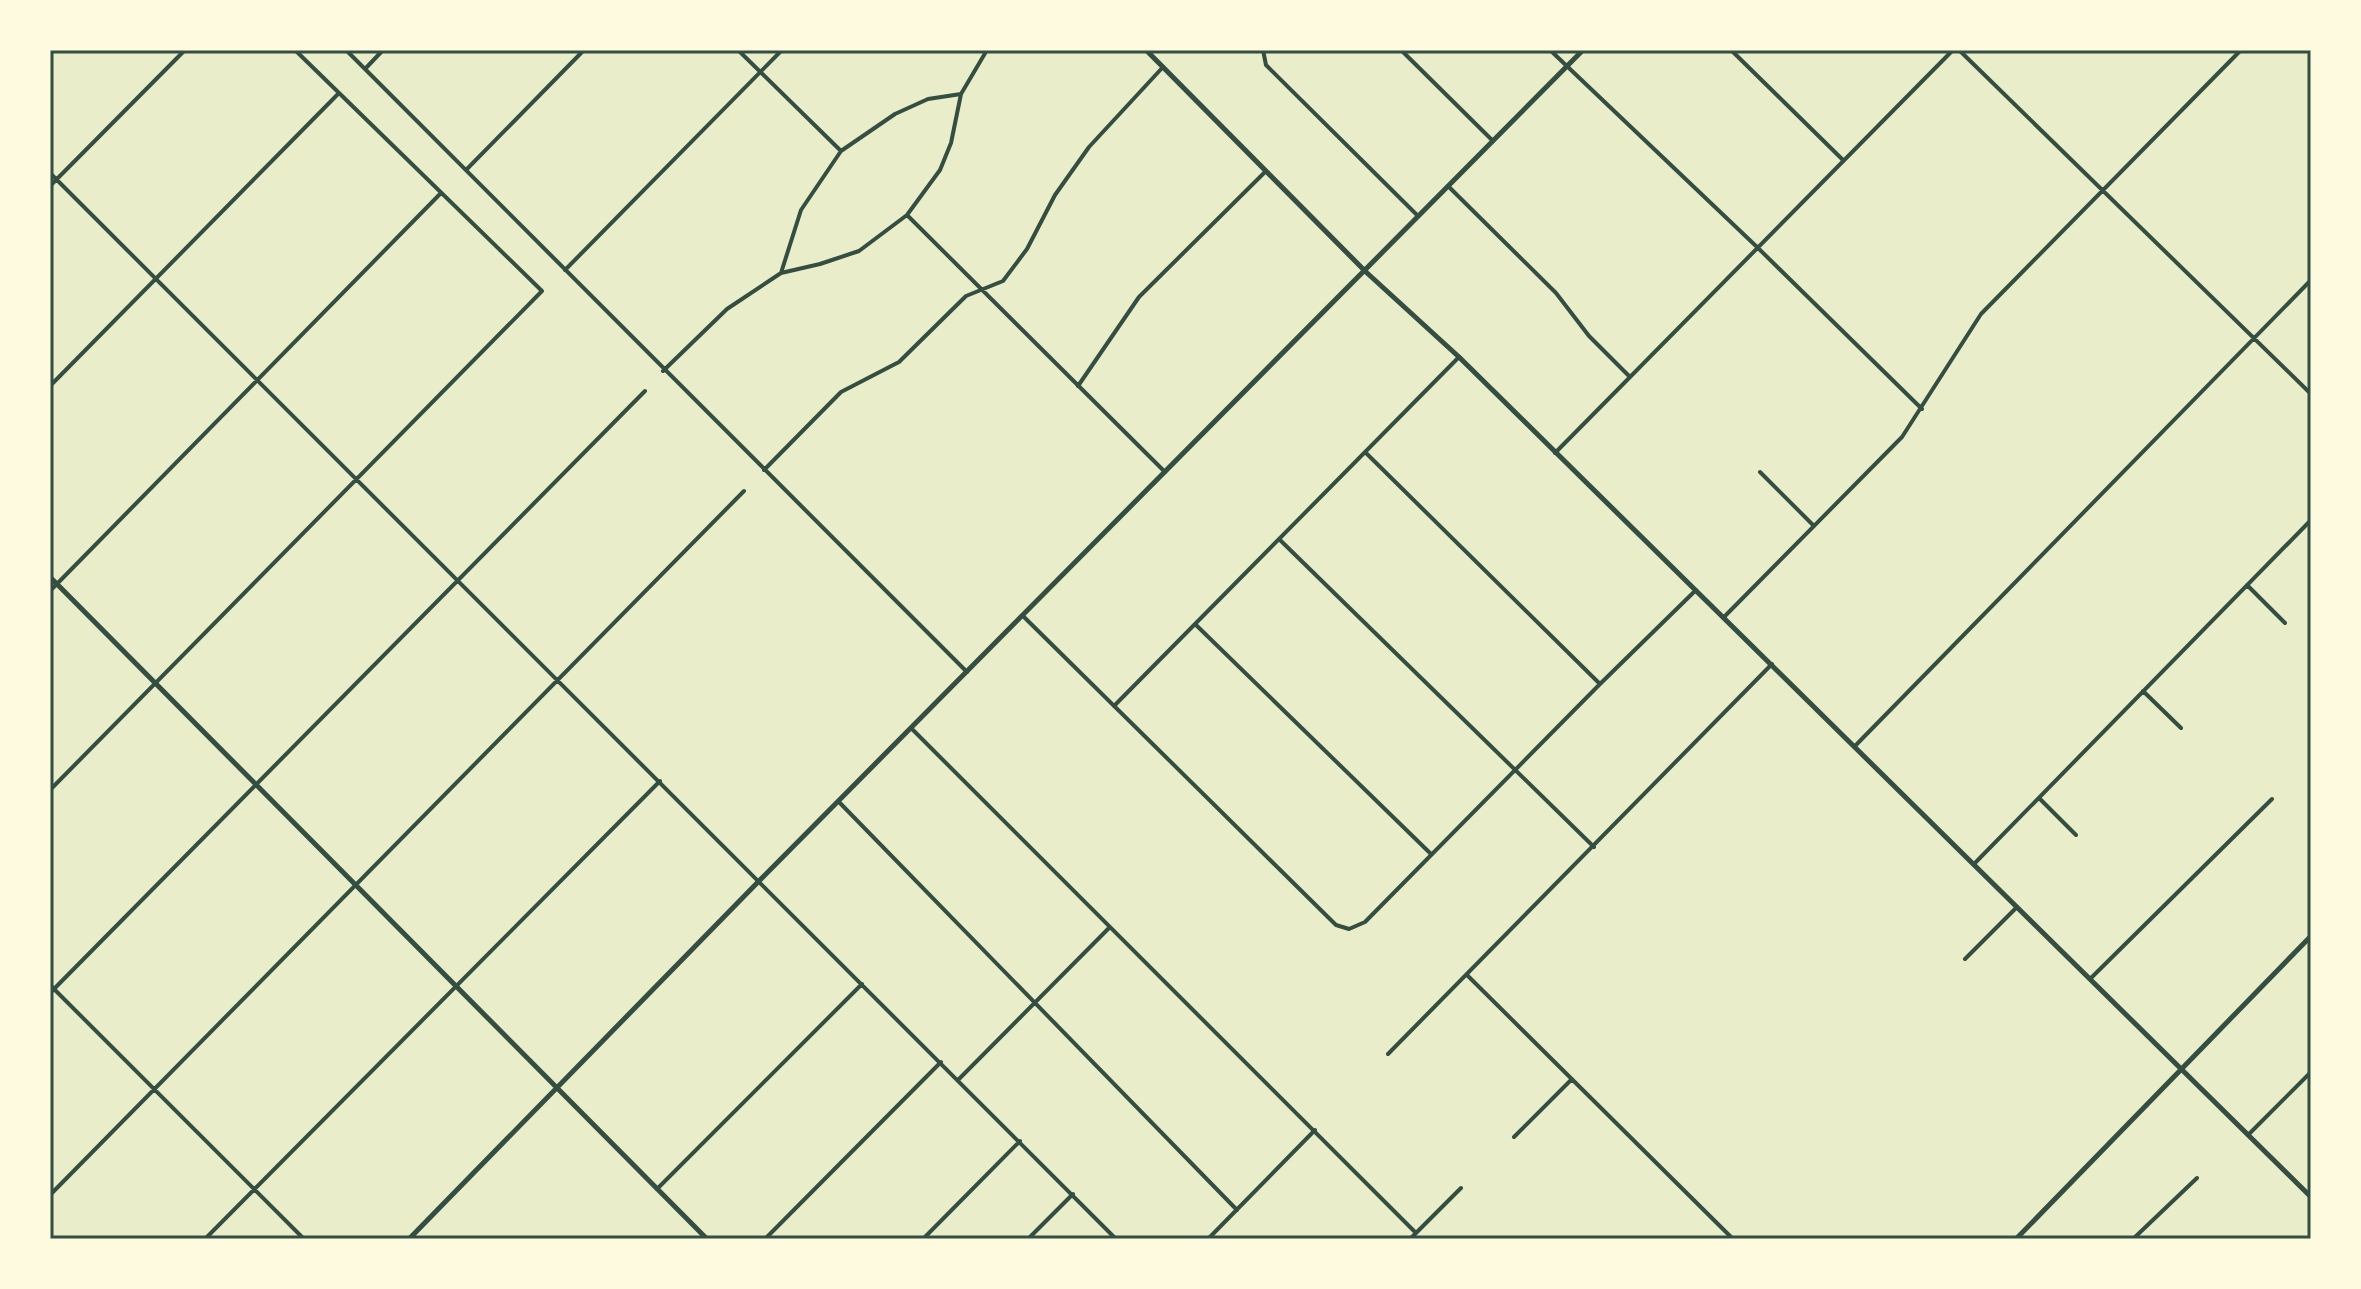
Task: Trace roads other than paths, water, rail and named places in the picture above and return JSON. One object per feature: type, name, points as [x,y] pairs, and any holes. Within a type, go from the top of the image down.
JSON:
[{"type":"street","points":[[50,186],[185,50]]},
{"type":"street","points":[[50,790],[542,291],[295,50]]},
{"type":"street","points":[[346,50],[663,371],[967,672]]},
{"type":"street","points":[[365,69],[383,50]]},
{"type":"street","points":[[466,170],[584,50]]},
{"type":"street","points":[[738,50],[841,151]]},
{"type":"street","points":[[565,270],[782,50]]},
{"type":"street","points":[[663,371],[727,309],[781,273],[859,251],[907,215],[940,170],[951,143],[961,94],[987,50]]},
{"type":"street","points":[[1146,50],[1366,272],[1459,357],[2311,1197]]},
{"type":"street","points":[[1401,50],[1493,141]]},
{"type":"street","points":[[1550,50],[1922,409]]},
{"type":"street","points":[[409,1239],[759,881],[1583,50]]},
{"type":"street","points":[[1731,50],[1843,160]]},
{"type":"street","points":[[1555,453],[1843,160],[1956,50],[2311,394]]},
{"type":"street","points":[[1724,617],[1902,437],[1981,314],[2241,50]]},
{"type":"street","points":[[1262,51],[1266,65],[1418,217]]},
{"type":"street","points":[[764,470],[841,392],[899,362],[966,296],[1003,281],[1027,249],[1055,195],[1089,147],[1163,66]]},
{"type":"street","points":[[50,386],[339,93]]},
{"type":"street","points":[[781,273],[801,210],[841,151],[895,114],[928,99],[961,94]]},
{"type":"street","points":[[1078,386],[1139,297],[1265,172]]},
{"type":"street","points":[[50,173],[1116,1239]]},
{"type":"street","points":[[1449,187],[1556,293],[1589,336],[1630,377]]},
{"type":"street","points":[[50,591],[441,193]]},
{"type":"street","points":[[907,215],[1165,472]]},
{"type":"street","points":[[1855,746],[2311,280]]},
{"type":"street","points":[[1114,706],[1459,357]]},
{"type":"street","points":[[304,1239],[51,989],[645,391]]},
{"type":"street","points":[[1366,453],[1600,684]]},
{"type":"street","points":[[1760,472],[1814,526]]},
{"type":"street","points":[[50,1195],[744,491]]},
{"type":"street","points":[[1974,864],[2311,520]]},
{"type":"street","points":[[1279,539],[1594,847]]},
{"type":"street","points":[[50,577],[707,1239]]},
{"type":"street","points":[[2247,585],[2285,623]]},
{"type":"street","points":[[1024,617],[1336,925],[1349,929],[1365,922],[1696,590]]},
{"type":"street","points":[[1195,624],[1431,854]]},
{"type":"street","points":[[1388,1054],[1772,664]]},
{"type":"street","points":[[2143,691],[2181,728]]},
{"type":"street","points":[[912,729],[1416,1233]]},
{"type":"street","points":[[205,1239],[660,781]]},
{"type":"street","points":[[2039,798],[2076,835]]},
{"type":"street","points":[[2091,978],[2272,799]]},
{"type":"street","points":[[839,802],[1237,1210]]},
{"type":"street","points":[[1965,959],[2018,906]]},
{"type":"street","points":[[958,1080],[1109,927]]},
{"type":"street","points":[[2016,1239],[2311,936]]},
{"type":"street","points":[[1467,976],[1733,1239]]},
{"type":"street","points":[[657,1189],[862,984]]},
{"type":"street","points":[[765,1239],[941,1062]]},
{"type":"street","points":[[2248,1135],[2311,1072]]},
{"type":"street","points":[[1514,1137],[1572,1079]]},
{"type":"street","points":[[1208,1239],[1315,1130]]},
{"type":"street","points":[[923,1239],[1020,1141]]},
{"type":"street","points":[[2133,1239],[2197,1178]]},
{"type":"street","points":[[1410,1239],[1461,1188]]},
{"type":"street","points":[[1028,1239],[1073,1194]]}]
